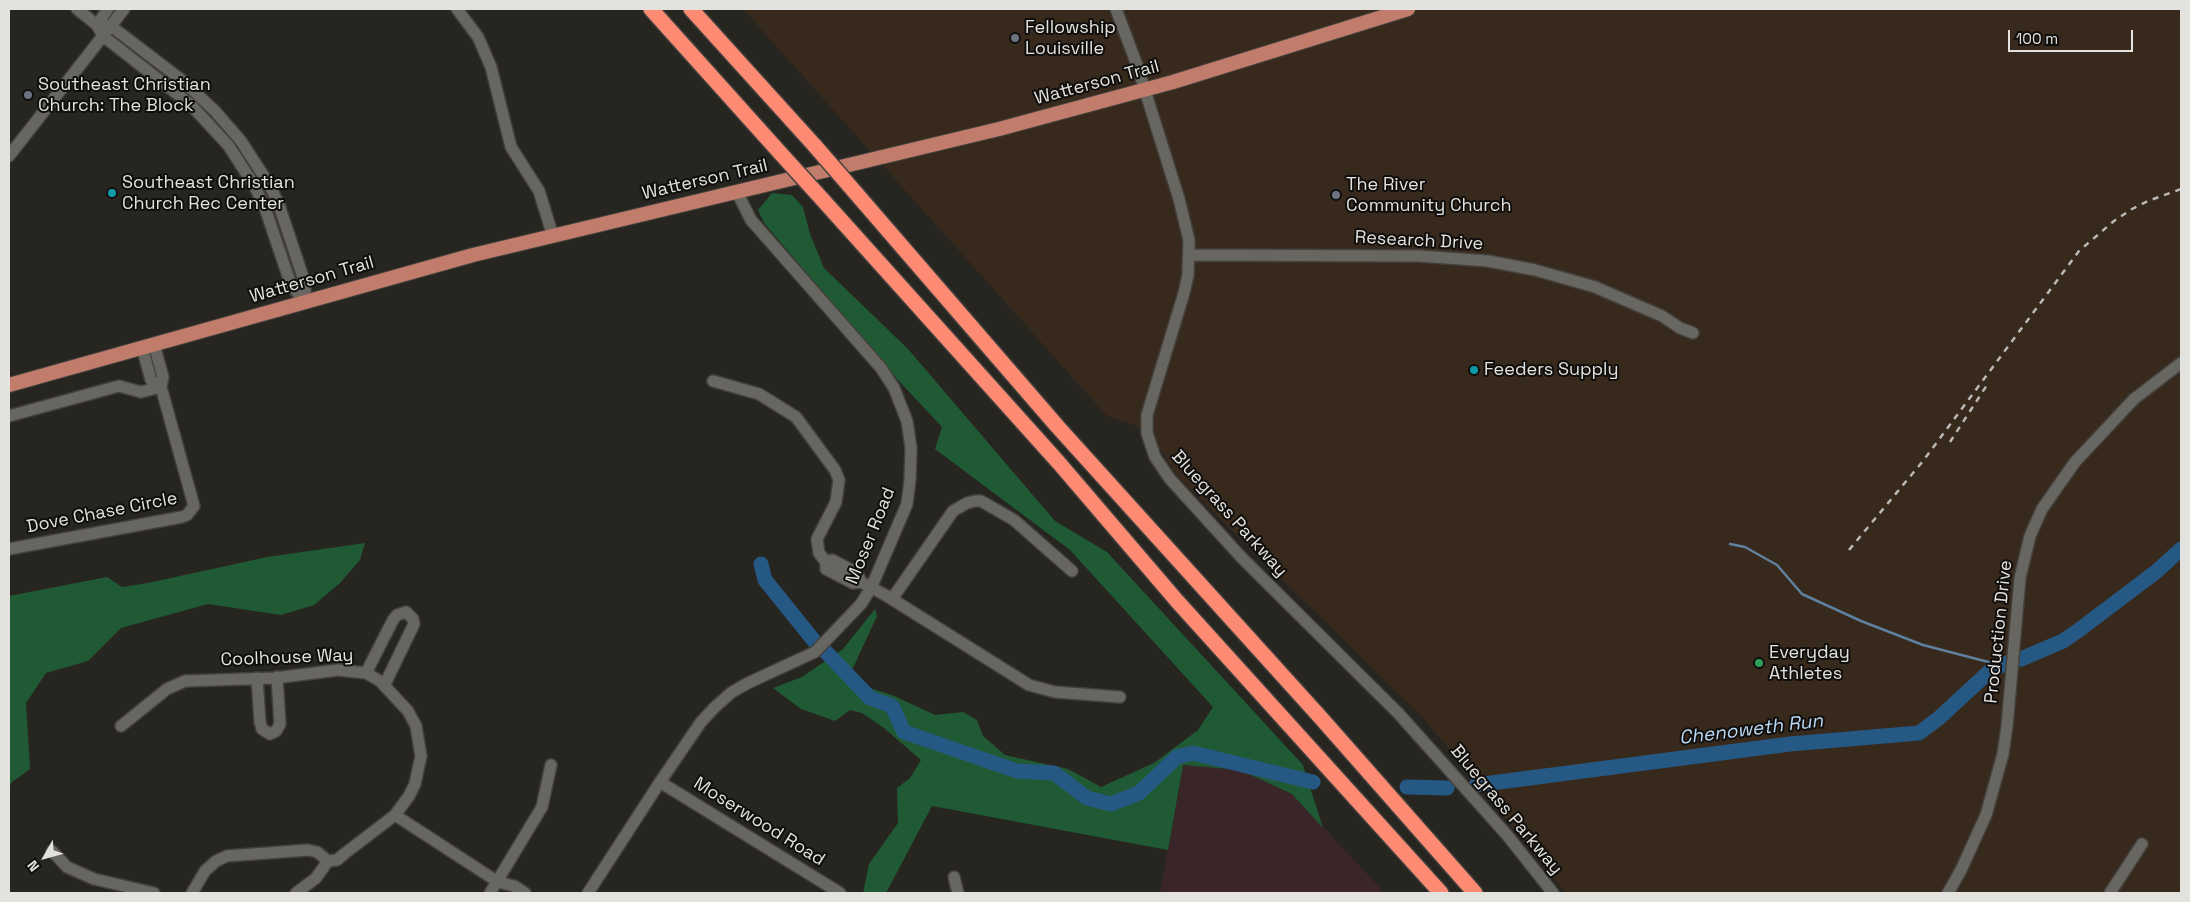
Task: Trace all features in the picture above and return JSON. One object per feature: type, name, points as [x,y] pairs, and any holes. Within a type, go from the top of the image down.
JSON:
[{"type":"highway","points":[[651,9],[1059,463],[1177,600],[1441,893]]},
{"type":"highway","points":[[691,9],[815,146],[1057,426],[1321,718],[1475,893]]},
{"type":"main road","name":"Watterson Trail","points":[[9,385],[305,302],[553,236],[954,140],[1144,90],[1408,9]]},
{"type":"street","points":[[77,9],[97,25],[103,36],[190,104],[228,145],[254,185],[272,225],[291,285],[305,302]]},
{"type":"street","points":[[97,25],[108,9]]},
{"type":"street","points":[[9,154],[124,9]]},
{"type":"street","points":[[458,9],[478,37],[492,67],[510,148],[539,191],[553,236]]},
{"type":"street","name":"Bluegrass Parkway","points":[[1116,9],[1185,220],[1189,255],[1184,293],[1147,416],[1147,432],[1155,457],[1170,479],[1242,558],[1400,714],[1507,835],[1553,893]]},
{"type":"street","points":[[97,25],[111,26],[183,81],[226,123],[270,186],[286,223],[305,283],[305,302]]},
{"type":"street","name":"Moser Road","points":[[588,893],[660,782],[701,722],[715,707],[732,692],[748,683],[815,652],[849,618],[906,504],[910,480],[911,448],[905,415],[894,388],[881,368],[751,220],[737,192]]},
{"type":"street","name":"Research Drive","points":[[1189,255],[1419,256],[1488,261],[1535,270],[1595,287],[1648,310],[1693,333]]},
{"type":"street","name":"Dove Chase Circle","points":[[9,548],[182,517],[191,511],[194,499],[162,386],[163,377],[148,346]]},
{"type":"street","name":"Production Drive","points":[[1948,893],[1962,870],[1986,815],[2001,760],[2007,726],[2020,578],[2030,536],[2047,501],[2074,462],[2134,399],[2181,363]]},
{"type":"street","points":[[712,381],[758,394],[796,417],[835,470],[839,480],[836,502],[817,539],[819,553],[826,562],[832,560],[857,573],[866,585],[892,599],[1029,685],[1055,692],[1120,696]]},
{"type":"street","points":[[9,416],[119,386],[142,392],[162,386]]},
{"type":"street","points":[[892,599],[953,511],[966,503],[975,501],[981,502],[1014,520],[1072,571]]},
{"type":"street","points":[[366,673],[393,620],[397,615],[406,612],[413,619],[414,624],[384,684]]},
{"type":"street","name":"Coolhouse Way","points":[[121,726],[167,689],[185,681],[277,678],[338,670],[366,673],[384,684],[408,710],[416,726],[420,743],[420,764],[415,784],[395,815],[337,860],[328,862],[316,878],[296,893]]},
{"type":"street","points":[[257,678],[260,722],[262,730],[270,734],[276,731],[280,724],[277,678]]},
{"type":"street","points":[[490,893],[542,807],[551,766]]},
{"type":"street","name":"Moserwood Road","points":[[660,782],[840,893]]},
{"type":"street","points":[[395,815],[498,882],[507,893]]},
{"type":"street","points":[[2110,893],[2142,844]]},
{"type":"street","points":[[52,850],[66,867],[94,879],[154,893]]},
{"type":"street","points":[[192,893],[210,866],[227,856],[308,850],[317,852],[328,862]]},
{"type":"street","points":[[954,877],[958,893]]},
{"type":"street","points":[[498,882],[514,886],[525,893]]},
{"type":"shaded area","points":[[743,9],[2181,9],[2181,893],[1566,893],[1425,720],[1178,477],[1148,430],[1107,416]]},
{"type":"shaded area","points":[[1183,765],[1240,770],[1292,794],[1385,893],[1160,893]]},
{"type":"green space","points":[[772,193],[792,195],[803,207],[810,234],[824,268],[908,349],[1055,521],[1107,552],[1303,765],[1323,828],[1292,794],[1240,770],[1183,765],[1168,850],[932,806],[886,893],[863,893],[869,864],[898,823],[897,788],[910,778],[921,760],[884,728],[862,713],[850,710],[835,721],[801,709],[773,688],[802,677],[843,649],[875,609],[877,616],[852,670],[866,687],[892,695],[935,715],[963,712],[977,720],[983,736],[1005,755],[1068,769],[1101,787],[1154,763],[1198,730],[1213,707],[1070,550],[935,449],[942,427],[899,381],[764,223],[758,210]]},
{"type":"green space","points":[[365,543],[360,560],[340,583],[314,605],[281,615],[208,604],[121,628],[88,661],[46,673],[26,703],[30,769],[12,782],[9,787],[9,596],[107,577],[122,587],[267,557]]},
{"type":"waterway","points":[[1730,544],[1745,547],[1777,565],[1802,594],[1861,621],[1923,645],[2000,665]]},
{"type":"waterway","name":"Chenoweth Run","points":[[2021,659],[2063,641],[2157,571],[2181,549]]},
{"type":"waterway","name":"Chenoweth Run","points":[[761,564],[765,580],[815,642]]},
{"type":"waterway","name":"Chenoweth Run","points":[[826,652],[870,698],[892,706],[904,732],[1017,771],[1054,773],[1087,798],[1111,804],[1139,793],[1177,757],[1193,753],[1313,782]]},
{"type":"waterway","name":"Chenoweth Run","points":[[1476,785],[1790,744],[1919,733],[1939,718],[1991,670],[2007,663]]},
{"type":"waterway","name":"Chenoweth Run","points":[[1407,787],[1447,788]]},
{"type":"railway","points":[[1849,550],[1923,461],[2079,251],[2114,221],[2132,209],[2181,189]]},
{"type":"railway","points":[[1950,442],[1987,385]]},
{"type":"place","name":"Fellowship Louisville","points":[[1015,38]]},
{"type":"place","name":"Southeast Christian Church: The Block","points":[[28,95]]},
{"type":"place","name":"Southeast Christian Church Rec Center","points":[[112,193]]},
{"type":"place","name":"The River Community Church","points":[[1336,195]]},
{"type":"place","name":"Feeders Supply","points":[[1474,370]]},
{"type":"place","name":"Everyday Athletes","points":[[1759,663]]}]
